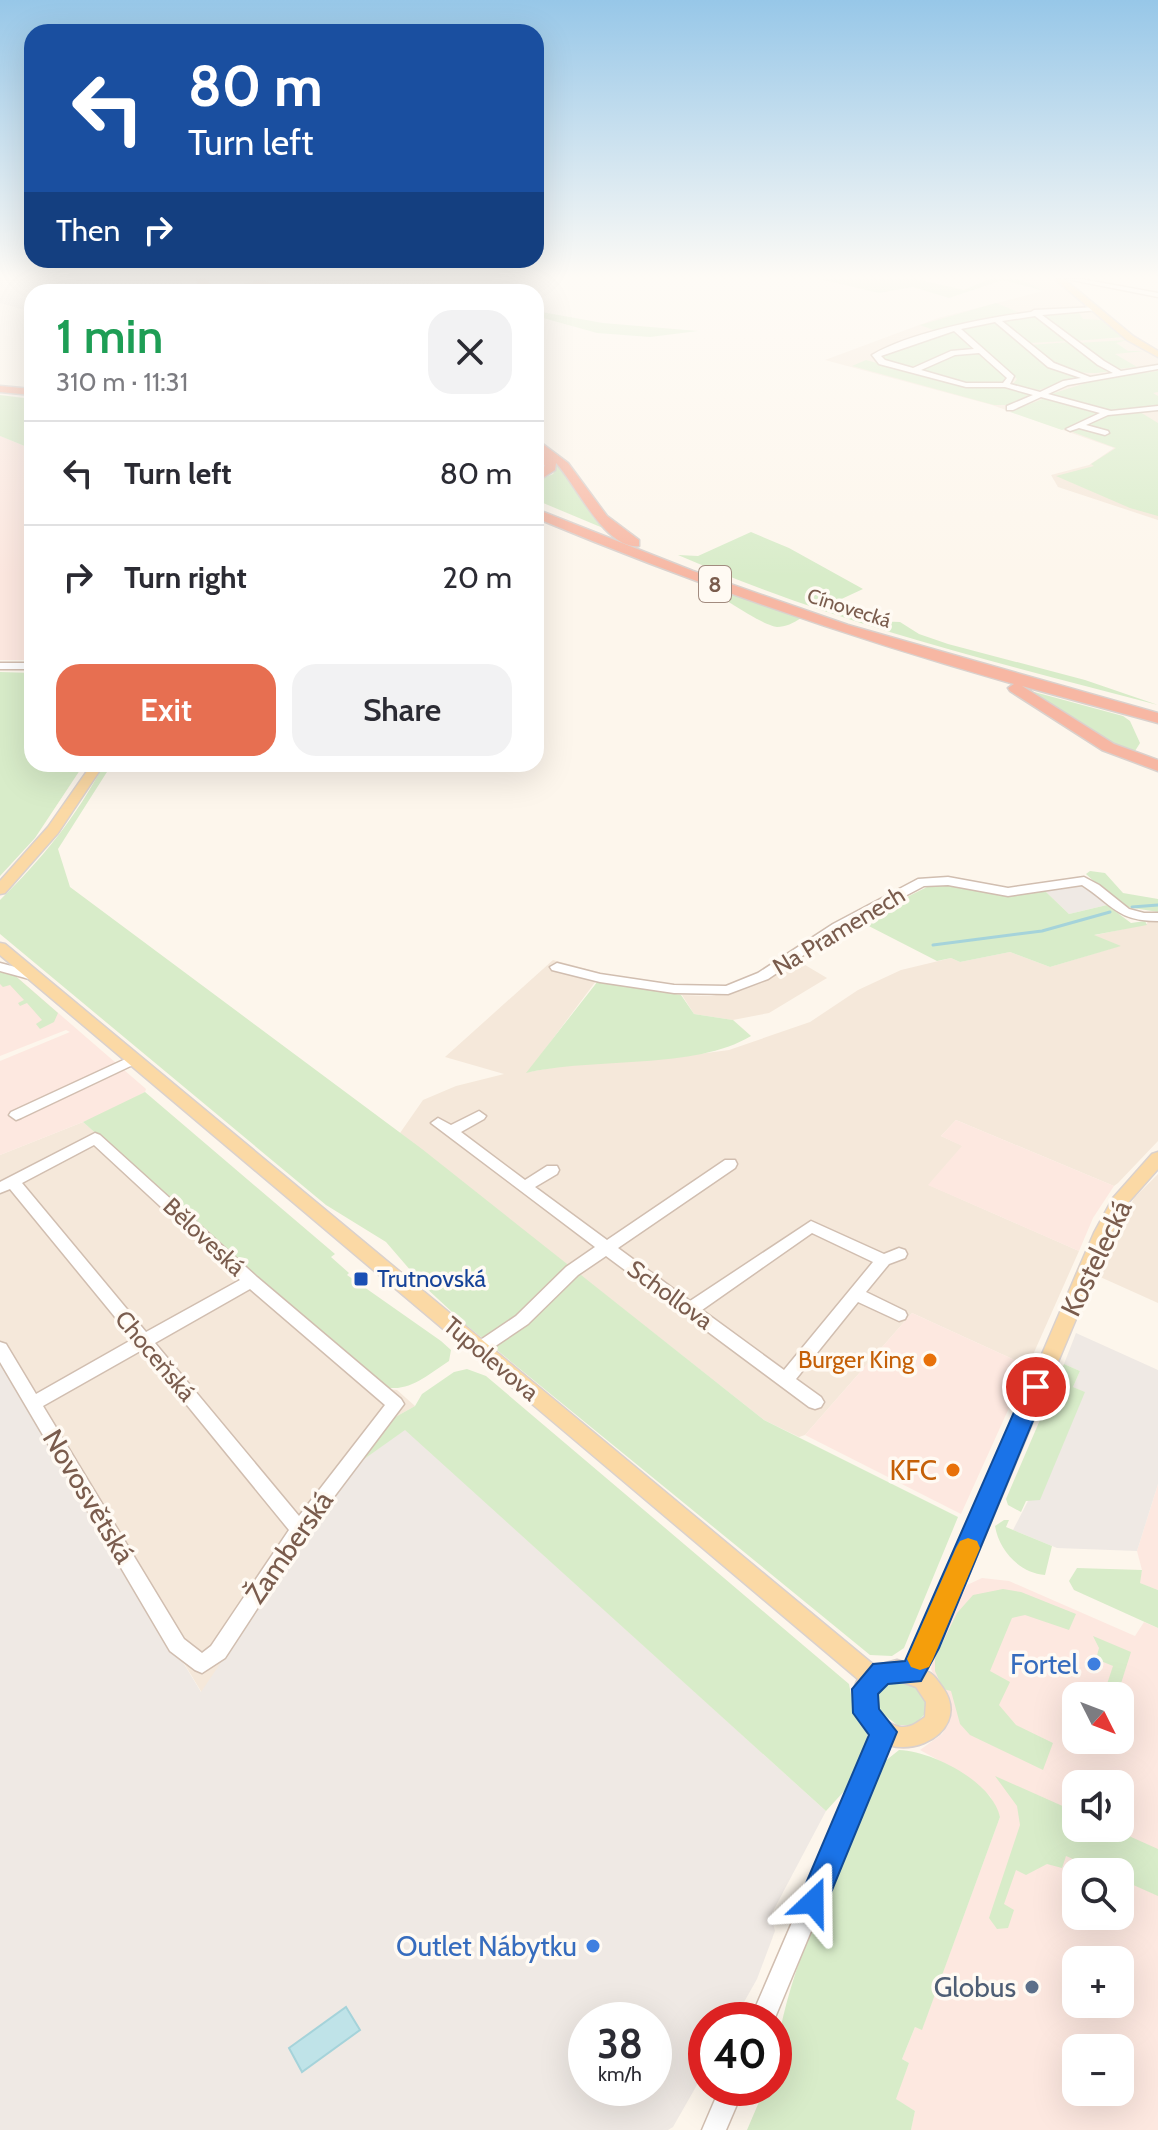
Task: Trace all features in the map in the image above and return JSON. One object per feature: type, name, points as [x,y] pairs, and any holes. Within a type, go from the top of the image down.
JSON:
[{"type":"highway","points":[[3,391],[24,393]]},
{"type":"highway","points":[[544,448],[565,463],[602,522],[648,551]]},
{"type":"highway","points":[[544,459],[551,469],[544,473]]},
{"type":"highway","name":"Cínovecká","points":[[544,508],[758,591],[905,638],[1158,708]]},
{"type":"highway","name":"Cínovecká","points":[[544,516],[749,597],[974,668],[1158,718]]},
{"type":"highway","points":[[974,668],[1044,705],[1108,747],[1158,766]]},
{"type":"main road","points":[[4,885],[58,823],[88,772]]},
{"type":"main road","name":"Tupolevova","points":[[1,947],[132,1060],[873,1678]]},
{"type":"main road","name":"Kostelecká","points":[[912,1673],[927,1648],[1103,1233],[1119,1202],[1158,1158]]},
{"type":"main road","points":[[890,1670],[912,1673],[924,1680],[936,1694],[939,1707],[936,1722],[916,1737],[884,1732],[873,1724],[863,1702],[865,1689],[873,1678],[890,1670]]},
{"type":"street","points":[[941,378],[966,385],[1005,385],[1110,413]]},
{"type":"street","points":[[1005,385],[1011,378]]},
{"type":"street","points":[[1010,408],[1086,378]]},
{"type":"street","points":[[1070,429],[1110,413],[1158,408]]},
{"type":"street","points":[[1142,410],[1158,420]]},
{"type":"street","points":[[1079,425],[1105,433]]},
{"type":"street","points":[[0,666],[24,666]]},
{"type":"street","name":"Na Pramenech","points":[[557,967],[600,978],[674,989],[728,990],[763,976],[837,927],[929,880],[1008,892],[1084,881],[1121,913],[1158,917]]},
{"type":"street","points":[[0,967],[33,976]]},
{"type":"street","points":[[16,1115],[132,1060]]},
{"type":"street","name":"Schollova","points":[[479,1116],[444,1127],[815,1402]]},
{"type":"street","name":"Běloveská","points":[[7,1185],[95,1138],[251,1281],[395,1404]]},
{"type":"street","points":[[479,1349],[522,1320],[572,1271],[730,1164]]},
{"type":"street","points":[[525,1187],[552,1170]]},
{"type":"street","name":"Choceňská","points":[[7,1185],[299,1529]]},
{"type":"street","points":[[689,1310],[811,1226],[891,1257],[786,1379]]},
{"type":"street","points":[[34,1403],[145,1344],[251,1281]]},
{"type":"street","points":[[857,1294],[899,1315]]},
{"type":"street","name":"Novosvětská","points":[[0,1348],[177,1645]]},
{"type":"street","name":"Žamberská","points":[[177,1645],[202,1664],[218,1652],[299,1529],[395,1404]]},
{"type":"street","points":[[770,2002],[884,1732]]},
{"type":"street","points":[[714,2130],[724,2106]]},
{"type":"shaded area","points":[[893,378],[1158,378],[1158,520],[1058,487],[1051,475],[1089,465],[1114,448],[992,405]]},
{"type":"shaded area","points":[[0,436],[24,446],[24,660],[0,660]]},
{"type":"shaded area","points":[[1081,884],[1107,905],[1069,914],[1045,891]]},
{"type":"shaded area","points":[[1158,912],[1158,1141],[1118,1183],[1114,1186],[956,1120],[941,1136],[963,1146],[929,1185],[1079,1251],[1028,1366],[912,1313],[805,1435],[799,1437],[764,1420],[400,1133],[423,1100],[456,1086],[504,1074],[445,1057],[553,960],[602,973],[528,1072],[581,1063],[668,1058],[729,1050],[810,1022],[858,990],[901,970],[951,958],[960,962],[1010,952],[1050,967],[1119,946],[1091,936],[1147,924],[1149,913]]},
{"type":"shaded area","points":[[795,959],[827,978],[769,1013],[733,1020],[694,1014],[682,995],[711,996],[743,990]]},
{"type":"shaded area","points":[[0,970],[12,973],[146,1089],[145,1092],[103,1114],[0,1155],[0,1061],[70,1032],[66,1030],[0,1056]]},
{"type":"shaded area","points":[[956,1120],[1114,1186],[1093,1218],[1079,1251],[928,1185],[962,1146],[941,1136]]},
{"type":"shaded area","points":[[83,1122],[388,1389],[397,1390],[415,1406],[390,1420],[353,1467],[202,1693],[0,1360],[0,1155]]},
{"type":"shaded area","points":[[1158,1174],[1158,1303],[1098,1276],[1134,1198]]},
{"type":"shaded area","points":[[912,1313],[1028,1366],[961,1514],[805,1435]]},
{"type":"shaded area","points":[[1076,1333],[1158,1370],[1158,1484],[1137,1551],[1057,1548],[1013,1530],[1084,1392],[1073,1387],[1080,1371],[1064,1364]]},
{"type":"shaded area","points":[[0,1360],[201,1692],[353,1467],[405,1429],[826,1811],[771,1915],[775,1931],[757,1979],[744,2002],[688,2002],[688,2101],[673,2127],[668,2130],[0,2130]]},
{"type":"shaded area","points":[[1158,1484],[1158,1590],[1139,1583],[1142,1570],[1137,1551]]},
{"type":"shaded area","points":[[982,1578],[1009,1581],[1135,1636],[1144,1622],[1158,1628],[1158,2130],[911,2130],[915,2111],[895,2099],[909,2063],[902,2059],[915,2027],[922,2029],[1000,1817],[990,1796],[960,1772],[920,1750],[942,1734],[949,1722],[948,1706],[931,1669],[935,1648],[967,1585]]},
{"type":"green space","points":[[897,378],[933,378],[968,388],[1003,387],[1029,395],[1007,405],[994,405]]},
{"type":"green space","points":[[948,378],[1009,379],[989,385]]},
{"type":"green space","points":[[1074,378],[1039,390],[1012,385],[1017,379]]},
{"type":"green space","points":[[1158,378],[1158,392],[1153,393],[1158,396],[1158,406],[1112,411],[1051,394],[1099,379]]},
{"type":"green space","points":[[0,395],[24,398],[24,446],[0,436]]},
{"type":"green space","points":[[1045,398],[1099,412],[1062,430],[1010,412]]},
{"type":"green space","points":[[1140,412],[1158,423],[1158,516],[1130,508],[1056,476],[1094,466],[1091,464],[1116,448],[1070,431],[1082,428],[1106,434],[1087,424],[1107,415]]},
{"type":"green space","points":[[558,465],[603,528],[544,503],[544,478],[553,474]]},
{"type":"green space","points":[[751,532],[789,548],[863,589],[835,602],[836,608],[872,621],[900,622],[919,634],[948,644],[1085,680],[1158,705],[855,621],[678,555],[698,556]]},
{"type":"green space","points":[[704,583],[801,618],[783,626],[771,625],[739,609]]},
{"type":"green space","points":[[0,672],[24,673],[24,772],[79,772],[35,838],[0,876]]},
{"type":"green space","points":[[1027,690],[1123,716],[1130,721],[1140,743],[1135,751],[1139,757],[1086,730]]},
{"type":"green space","points":[[99,772],[107,772],[58,849],[70,887],[422,1149],[764,1420],[958,1517],[904,1648],[892,1656],[870,1655],[465,1324],[424,1286],[386,1242],[326,1205],[0,934],[0,900],[58,836]]},
{"type":"green space","points":[[1090,871],[1105,873],[1123,893],[1158,899],[1158,912],[1121,906],[1086,874]]},
{"type":"green space","points":[[935,883],[999,895],[1045,891],[1069,914],[1107,905],[1131,923],[1145,921],[1147,925],[1094,935],[1121,946],[1050,967],[1010,952],[960,962],[951,958],[937,961],[859,921]]},
{"type":"green space","points":[[0,970],[12,973],[58,1013],[54,1022],[40,1029],[36,1024],[42,1020],[27,1003],[20,1006],[18,1003],[24,1000],[10,985],[3,987],[0,984]]},
{"type":"green space","points":[[598,981],[681,995],[694,1014],[733,1020],[751,1036],[702,1054],[526,1073]]},
{"type":"green space","points":[[145,1092],[335,1254],[331,1257],[349,1273],[347,1275],[441,1341],[451,1350],[449,1361],[407,1386],[389,1388],[379,1385],[83,1122]]},
{"type":"green space","points":[[1064,1364],[1080,1371],[1073,1387],[1085,1392],[1040,1500],[1026,1501],[1021,1512],[1008,1505],[1006,1499]]},
{"type":"green space","points":[[467,1369],[486,1376],[849,1684],[855,1716],[867,1733],[867,1751],[864,1751],[847,1788],[826,1811],[405,1430],[353,1467],[390,1420],[415,1406],[422,1394],[454,1372]]},
{"type":"green space","points":[[1009,1520],[1006,1527],[1052,1546],[1045,1575],[1027,1570],[1006,1552],[995,1526]]},
{"type":"green space","points":[[1077,1568],[1142,1570],[1140,1583],[1158,1590],[1158,1628],[1074,1590],[1069,1581]]},
{"type":"green space","points":[[1003,1589],[1021,1592],[1076,1614],[1069,1630],[1025,1615],[1012,1618],[990,1671],[1010,1682],[999,1705],[1016,1725],[1053,1743],[1043,1770],[970,1735],[960,1724],[951,1691],[943,1689],[935,1671],[935,1658],[957,1613],[973,1595]]},
{"type":"green space","points":[[1093,1636],[1131,1652],[1121,1682],[1108,1682],[1113,1666],[1096,1659],[1099,1648]]},
{"type":"green space","points":[[900,1679],[917,1688],[926,1702],[925,1714],[914,1725],[897,1725],[877,1709],[875,1694],[884,1682]]},
{"type":"green space","points":[[899,1750],[943,1762],[959,1770],[985,1791],[1000,1817],[922,2030],[915,2027],[902,2059],[909,2063],[896,2099],[915,2111],[911,2130],[747,2130],[757,2106],[792,2106],[792,2002],[787,2002],[814,1922],[884,1762]]},
{"type":"green space","points":[[995,1776],[1062,1806],[1062,1842],[1134,1842],[1134,1838],[1158,1849],[1158,1896],[1134,1885],[1134,1858],[1066,1856],[1062,1858],[1062,1868],[1047,1864],[1026,1875],[1016,1870],[1004,1904],[1014,1910],[1008,1928],[997,1929],[989,1918],[1020,1825],[1017,1806]]},
{"type":"water","points":[[346,2007],[360,2030],[302,2072],[289,2048]]},
{"type":"waterway","points":[[1132,907],[1158,905]]},
{"type":"waterway","points":[[933,945],[1042,931],[1110,912]]},
{"type":"slow traffic","points":[[920,1659],[968,1548]]},
{"type":"place","name":"Trutnovská","points":[[361,1279]]},
{"type":"place","name":"Burger King","points":[[930,1360]]},
{"type":"place","name":"KFC","points":[[953,1470]]},
{"type":"place","name":"Fortel","points":[[1094,1664]]},
{"type":"place","name":"Outlet Nábytku","points":[[593,1946]]},
{"type":"place","name":"Globus","points":[[1032,1987]]},
{"type":"route","points":[[813,1902],[884,1732],[873,1724],[866,1713],[863,1702],[865,1689],[882,1672],[897,1670],[912,1673],[927,1648],[1036,1387]]}]
